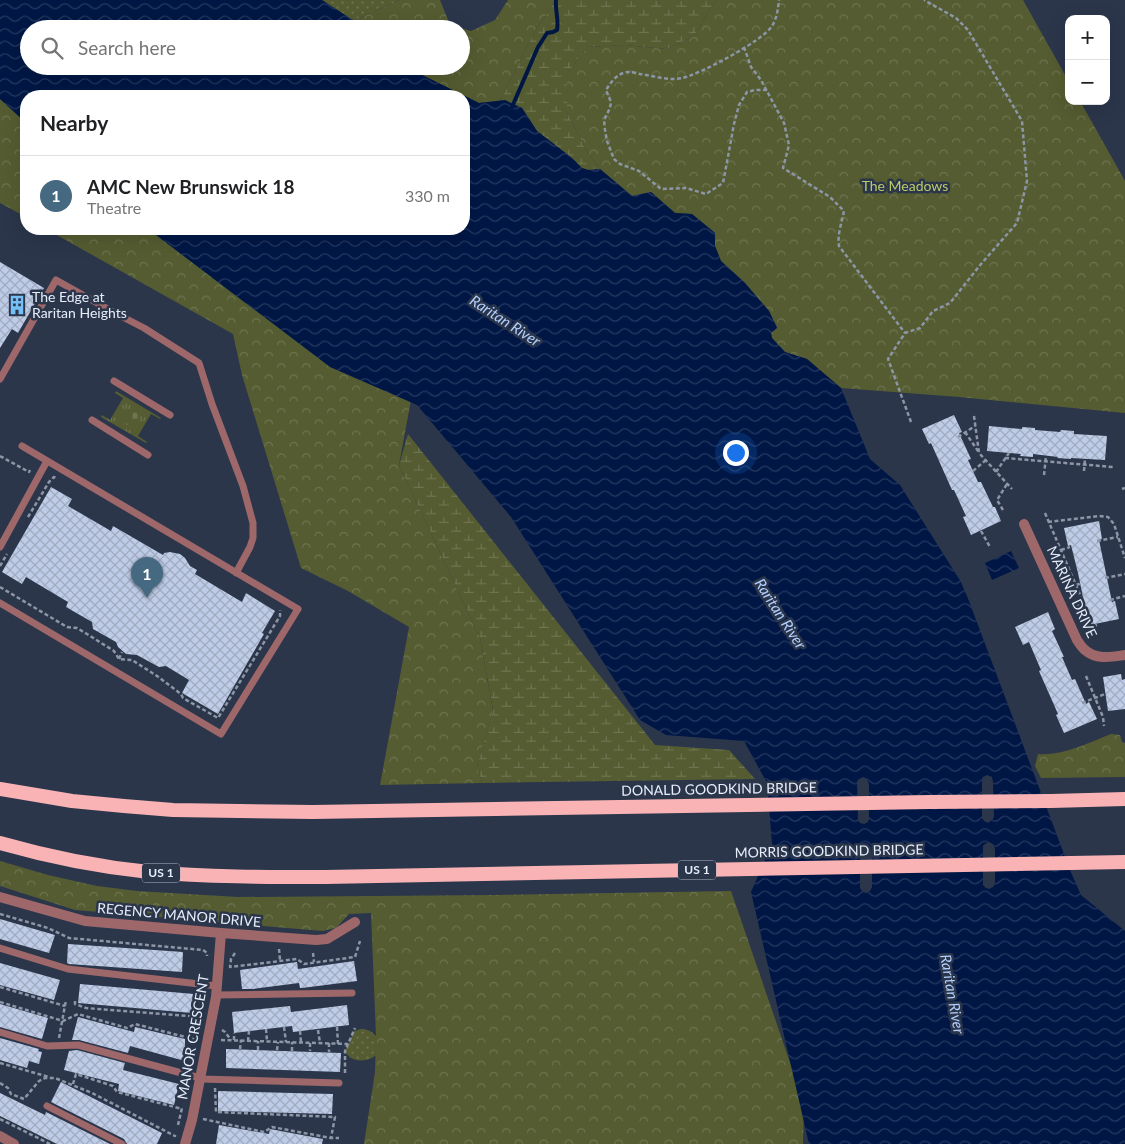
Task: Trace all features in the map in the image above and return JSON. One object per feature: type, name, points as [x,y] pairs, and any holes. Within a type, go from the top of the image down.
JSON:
[{"type":"highway","name":"DONALD GOODKIND BRIDGE","points":[[0,789],[72,801],[153,808],[313,812],[930,802],[1051,802],[1125,799]]},
{"type":"highway","name":"MORRIS GOODKIND BRIDGE","points":[[0,843],[31,852],[79,862],[148,872],[209,876],[325,877],[1125,862]]},
{"type":"street","name":"MARINA DRIVE","points":[[1024,524],[1077,640],[1084,650],[1096,656],[1125,655]]},
{"type":"street","name":"REGENCY MANOR DRIVE","points":[[0,897],[84,921],[316,940],[327,938],[355,922]]},
{"type":"street","name":"MANOR CRESCENT","points":[[185,1144],[192,1120],[217,990],[221,933]]},
{"type":"street","points":[[0,1136],[14,1144]]},
{"type":"lane","points":[[0,379],[56,280],[144,328],[199,363],[212,404],[243,486],[253,523],[253,538],[250,547],[236,572]]},
{"type":"lane","points":[[114,380],[170,415]]},
{"type":"lane","points":[[92,420],[148,455]]},
{"type":"lane","points":[[0,603],[221,734],[298,609],[22,446]]},
{"type":"lane","points":[[0,547],[47,461]]},
{"type":"lane","points":[[0,948],[68,969],[217,990],[352,994]]},
{"type":"lane","points":[[0,1032],[47,1046],[78,1045],[200,1079],[339,1083]]},
{"type":"lane","points":[[47,1106],[122,1144]]},
{"type":"path","points":[[767,90],[747,92],[739,105],[722,183],[706,194],[686,188],[661,189],[639,171],[620,164],[614,159],[607,141],[604,120],[611,102],[606,90],[619,75],[628,72],[666,79],[682,78],[704,71],[762,37],[771,28],[776,19],[779,0]]},
{"type":"path","points":[[911,422],[888,359],[905,333],[920,328],[933,311],[950,302],[1017,224],[1027,181],[1022,121],[968,30],[956,18],[924,0]]},
{"type":"path","points":[[744,47],[751,67],[762,80],[784,123],[789,145],[783,168],[830,197],[844,211],[838,238],[839,246],[905,333]]},
{"type":"path","points":[[974,416],[979,453]]},
{"type":"path","points":[[958,436],[975,426]]},
{"type":"path","points":[[965,432],[979,453],[1012,488]]},
{"type":"path","points":[[996,472],[1009,452]]},
{"type":"path","points":[[0,456],[29,472],[33,465]]},
{"type":"path","points":[[1044,475],[1046,456]]},
{"type":"path","points":[[1005,458],[1113,467]]},
{"type":"path","points":[[1084,471],[1086,459]]},
{"type":"path","points":[[973,470],[986,460]]},
{"type":"path","points":[[26,521],[52,478],[60,480]]},
{"type":"path","points":[[1003,510],[997,500],[1007,484]]},
{"type":"path","points":[[1045,513],[1081,597],[1078,607],[1084,626],[1086,628],[1097,625]]},
{"type":"path","points":[[1048,522],[1104,516],[1112,521],[1125,558]]},
{"type":"path","points":[[981,531],[990,547]]},
{"type":"path","points":[[1097,541],[1118,537]]},
{"type":"path","points":[[1061,550],[1070,546],[1070,548],[1074,547]]},
{"type":"path","points":[[0,566],[9,551]]},
{"type":"path","points":[[1105,578],[1125,574]]},
{"type":"path","points":[[1076,585],[1082,584]]},
{"type":"path","points":[[0,587],[67,628],[77,628],[114,650],[119,659]]},
{"type":"path","points":[[1110,600],[1125,596]]},
{"type":"path","points":[[119,659],[132,660],[157,676],[181,694],[183,698],[218,718],[280,616],[280,610],[276,607]]},
{"type":"path","points":[[1072,609],[1078,607]]},
{"type":"path","points":[[119,659],[122,652]]},
{"type":"path","points":[[1086,676],[1103,717],[1104,726]]},
{"type":"path","points":[[1082,703],[1105,694]]},
{"type":"path","points":[[0,914],[48,928],[69,938],[203,950],[207,954],[208,960]]},
{"type":"path","points":[[235,953],[231,959],[230,966],[297,958],[304,964],[355,957],[360,941]]},
{"type":"path","points":[[279,949],[280,961]]},
{"type":"path","points":[[313,953],[314,962]]},
{"type":"path","points":[[0,987],[65,1006]]},
{"type":"path","points":[[58,1039],[66,1000]]},
{"type":"path","points":[[75,1001],[74,1004],[86,1008],[202,1017]]},
{"type":"path","points":[[0,1002],[63,1021],[78,1014],[127,1028],[135,1024],[197,1040]]},
{"type":"path","points":[[284,1027],[286,1042]]},
{"type":"path","points":[[337,1027],[338,1044]]},
{"type":"path","points":[[345,1073],[345,1051],[355,1028]]},
{"type":"path","points":[[266,1029],[266,1041]]},
{"type":"path","points":[[222,1030],[233,1040]]},
{"type":"path","points":[[318,1030],[320,1043]]},
{"type":"path","points":[[248,1041],[249,1031]]},
{"type":"path","points":[[300,1031],[302,1042]]},
{"type":"path","points":[[233,1040],[234,1033]]},
{"type":"path","points":[[222,1040],[348,1044]]},
{"type":"path","points":[[240,1049],[241,1040]]},
{"type":"path","points":[[258,1041],[258,1050]]},
{"type":"path","points":[[277,1050],[278,1042]]},
{"type":"path","points":[[292,1042],[292,1051]]},
{"type":"path","points":[[310,1043],[310,1052]]},
{"type":"path","points":[[329,1043],[329,1052]]},
{"type":"path","points":[[0,1063],[50,1078]]},
{"type":"path","points":[[73,1085],[76,1074],[113,1086],[117,1092],[182,1108]]},
{"type":"path","points":[[0,1083],[8,1088],[10,1094],[24,1099],[39,1081],[45,1078],[55,1078],[73,1085],[175,1136],[184,1100]]},
{"type":"path","points":[[215,1086],[216,1112],[334,1117],[331,1138]]},
{"type":"path","points":[[0,1119],[50,1144]]},
{"type":"path","points":[[203,1119],[264,1132],[272,1128],[339,1138]]},
{"type":"green space","points":[[322,0],[399,0],[355,20],[352,20]]},
{"type":"green space","points":[[399,0],[440,0],[448,20],[355,20]]},
{"type":"green space","points":[[508,0],[556,0],[536,29],[500,101],[479,103],[470,99],[470,90],[453,90],[422,75],[470,75],[470,31],[495,20]]},
{"type":"green space","points":[[556,0],[716,0],[694,36],[667,49],[624,45],[587,47],[567,74],[567,112],[587,152],[600,169],[588,170],[582,168],[537,131],[522,108],[500,101],[536,29]]},
{"type":"green space","name":"The Meadows","points":[[716,0],[1023,0],[1065,75],[1065,105],[1082,105],[1125,181],[1125,413],[841,388],[807,359],[785,352],[772,338],[771,333],[777,327],[769,311],[745,283],[721,261],[715,246],[715,233],[692,214],[675,213],[651,192],[632,196],[600,169],[587,152],[567,112],[567,74],[587,47],[624,45],[667,49],[694,36]]},
{"type":"green space","points":[[0,78],[20,92],[20,214],[0,203]]},
{"type":"green space","points":[[57,235],[234,235],[411,400],[399,465],[480,638],[493,711],[477,766],[482,783],[380,785],[409,627],[348,591],[301,568],[242,375],[233,334]]},
{"type":"green space","points":[[116,391],[161,418],[151,414],[138,436],[146,443],[101,417],[102,415],[110,420],[123,398],[115,393]]},
{"type":"green space","points":[[138,409],[139,423],[126,425],[125,410]]},
{"type":"green space","points":[[408,434],[655,745],[729,750],[755,779],[482,783],[477,766],[493,710],[480,638],[399,465]]},
{"type":"green space","points":[[1111,734],[1120,735],[1122,742],[1125,743],[1125,777],[1041,778],[1035,766],[1038,754],[1066,751]]},
{"type":"green space","points":[[0,861],[48,875],[97,886],[137,891],[238,897],[731,891],[804,1103],[803,1144],[364,1144],[375,1072],[376,1036],[371,913],[349,914],[336,928],[323,931],[75,910],[0,886]]},
{"type":"green space","points":[[366,1029],[376,1036],[376,1055],[371,1059],[354,1059],[345,1051],[354,1031]]},
{"type":"water","points":[[0,0],[322,0],[353,20],[20,20],[20,75],[422,75],[453,90],[20,90],[20,117],[0,99]]},
{"type":"water","name":"Raritan River","points":[[470,99],[479,103],[505,100],[522,108],[537,131],[582,168],[588,170],[600,169],[632,196],[651,192],[675,213],[692,214],[715,233],[715,246],[721,261],[745,283],[769,311],[777,328],[771,333],[772,338],[785,352],[807,359],[841,388],[870,459],[900,485],[961,582],[1081,895],[1125,931],[1125,1144],[809,1144],[751,892],[772,844],[767,783],[744,741],[666,735],[640,720],[511,517],[417,405],[330,367],[156,235],[470,235]]},
{"type":"water","points":[[1011,551],[1019,568],[992,580],[985,563]]},
{"type":"pier","points":[[987,775],[992,777],[993,782],[994,817],[988,823],[982,818],[982,779]]},
{"type":"pier","points":[[863,777],[867,779],[869,784],[869,819],[864,824],[858,820],[857,781]]},
{"type":"pier","points":[[989,842],[993,844],[995,849],[995,884],[989,889],[983,885],[983,846]]},
{"type":"pier","points":[[866,845],[870,847],[872,852],[872,887],[866,893],[860,888],[860,852],[861,847]]},
{"type":"building","name":"The Edge at Raritan Heights","points":[[0,262],[44,288],[18,333],[12,329],[0,348]]},
{"type":"building","points":[[954,415],[962,432],[959,433],[971,459],[968,460],[978,482],[981,482],[1001,521],[971,535],[963,517],[966,516],[954,490],[952,490],[931,443],[929,444],[922,429]]},
{"type":"building","points":[[989,426],[1022,429],[1022,427],[1035,428],[1035,430],[1060,432],[1061,430],[1074,431],[1074,434],[1107,436],[1105,460],[1057,458],[1033,454],[1033,457],[987,451]]},
{"type":"building","points":[[51,487],[72,499],[68,506],[111,531],[113,526],[163,555],[170,552],[180,554],[190,566],[197,570],[195,574],[242,602],[246,593],[275,611],[262,633],[264,634],[218,714],[182,693],[189,680],[166,666],[159,667],[137,655],[126,654],[118,647],[116,642],[93,629],[92,622],[66,607],[68,602],[26,577],[22,584],[2,572]]},
{"type":"building","points":[[1099,521],[1102,539],[1099,540],[1112,602],[1115,601],[1119,619],[1085,626],[1081,608],[1085,607],[1078,573],[1071,545],[1068,546],[1064,528]]},
{"type":"building","points":[[1048,612],[1055,629],[1052,631],[1072,680],[1075,679],[1086,704],[1089,702],[1097,719],[1064,733],[1029,642],[1023,645],[1015,627]]},
{"type":"building","points":[[1121,674],[1122,680],[1125,679],[1125,709],[1108,711],[1103,677]]},
{"type":"building","points":[[0,919],[55,935],[49,953],[0,939]]},
{"type":"building","points":[[68,944],[183,952],[182,972],[69,964],[67,963]]},
{"type":"building","points":[[354,961],[357,981],[302,988],[300,988],[299,983],[242,989],[240,970],[297,962],[298,969]]},
{"type":"building","points":[[0,963],[60,980],[54,1000],[0,985]]},
{"type":"building","points":[[80,984],[194,994],[192,1013],[78,1003]]},
{"type":"building","points":[[0,1004],[48,1018],[42,1039],[0,1027]]},
{"type":"building","points":[[347,1005],[349,1025],[293,1032],[292,1026],[234,1033],[232,1012],[290,1006],[291,1012]]},
{"type":"building","points":[[78,1017],[134,1032],[135,1027],[185,1039],[185,1047],[189,1047],[185,1061],[130,1046],[128,1053],[79,1040],[72,1040]]},
{"type":"building","points":[[0,1038],[39,1049],[38,1051],[42,1052],[39,1064],[29,1061],[27,1068],[0,1060]]},
{"type":"building","points":[[226,1049],[341,1053],[340,1072],[226,1068]]},
{"type":"building","points":[[77,1050],[125,1063],[123,1070],[179,1084],[174,1105],[118,1091],[119,1084],[64,1070],[69,1051]]},
{"type":"building","points":[[61,1082],[162,1133],[157,1144],[127,1144],[124,1139],[51,1102]]},
{"type":"building","points":[[218,1091],[333,1094],[332,1114],[218,1111]]},
{"type":"building","points":[[0,1093],[45,1115],[46,1112],[110,1144],[57,1144],[0,1116]]},
{"type":"building","points":[[219,1125],[269,1134],[270,1129],[323,1139],[322,1144],[216,1144]]},
{"type":"waterway","points":[[512,107],[538,47],[547,33],[557,30],[556,0]]},
{"type":"place","name":"The Edge at Raritan Heights","points":[[17,305]]},
{"type":"place","name":"AMC New Brunswick 18","points":[[147,598]]}]
